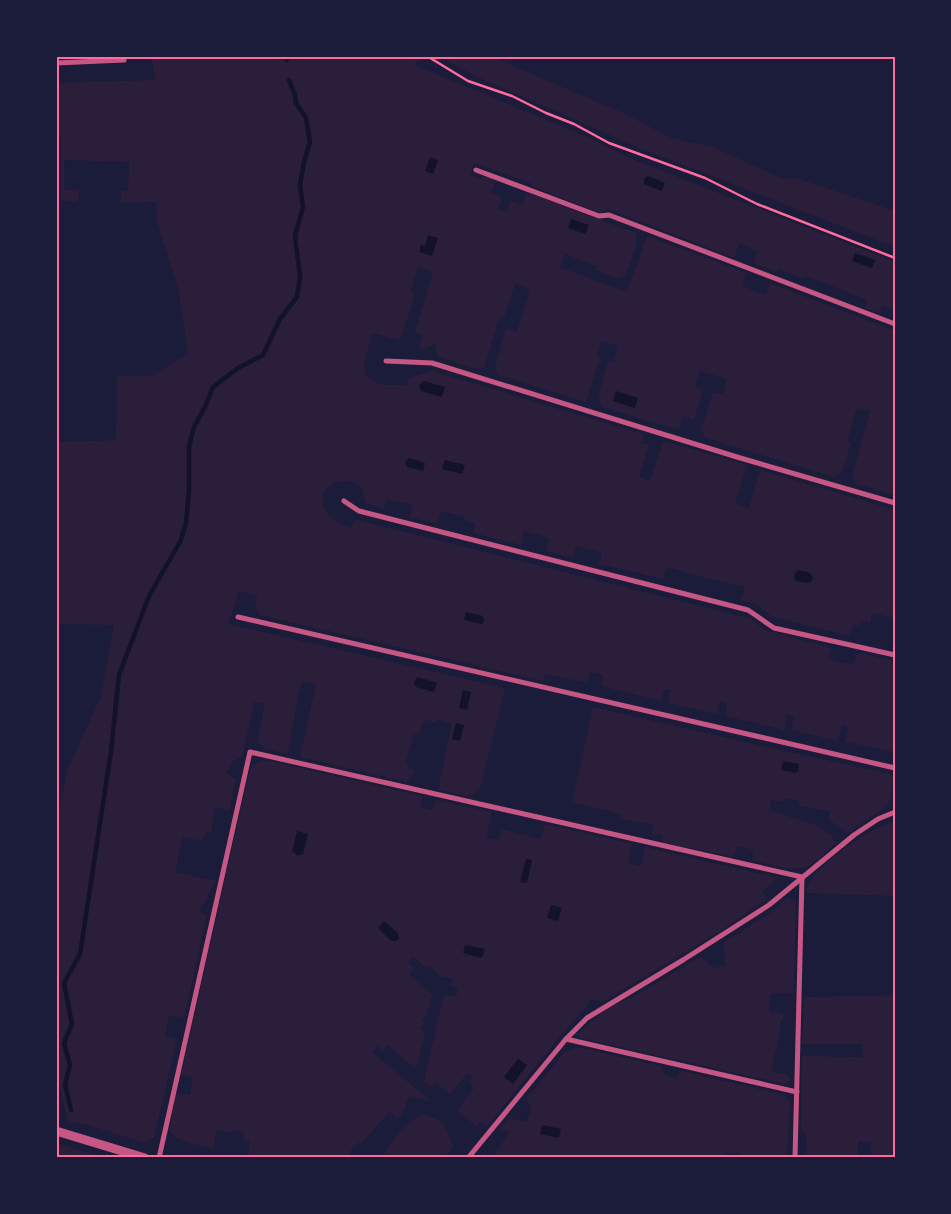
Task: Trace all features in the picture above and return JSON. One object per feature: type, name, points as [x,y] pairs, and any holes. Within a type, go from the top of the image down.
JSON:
[{"type":"street","points":[[56,63],[124,60]]},
{"type":"street","points":[[476,170],[599,216],[608,215],[895,324]]},
{"type":"street","points":[[386,361],[432,363],[737,457],[895,503]]},
{"type":"street","points":[[344,501],[359,511],[748,610],[774,628],[895,655]]},
{"type":"street","points":[[238,617],[895,768]]},
{"type":"street","points":[[159,1158],[250,752],[802,877]]},
{"type":"street","points":[[468,1158],[566,1039],[587,1018],[769,905],[868,825],[887,814],[895,812]]},
{"type":"street","points":[[795,1158],[802,877]]},
{"type":"street","points":[[566,1039],[797,1092]]},
{"type":"street","points":[[56,1131],[145,1158]]},
{"type":"path","points":[[427,56],[468,80],[512,96],[574,124],[609,143],[705,178],[757,204],[895,258]]},
{"type":"shaded area","points":[[151,56],[281,56],[281,60],[292,60],[293,56],[423,56],[414,65],[590,138],[627,157],[895,262],[895,310],[882,305],[879,313],[865,308],[868,300],[806,276],[804,279],[779,269],[778,272],[755,264],[757,251],[739,244],[734,258],[608,209],[600,213],[534,187],[532,184],[474,163],[470,175],[480,179],[486,176],[490,177],[495,183],[491,193],[502,197],[498,209],[506,212],[510,201],[522,205],[526,195],[531,194],[636,233],[636,246],[626,274],[619,279],[596,270],[597,266],[565,254],[560,267],[627,292],[647,236],[747,273],[742,286],[766,295],[770,283],[895,331],[895,495],[856,484],[852,476],[870,411],[857,408],[847,441],[851,443],[842,473],[834,477],[706,438],[701,430],[713,392],[723,394],[727,379],[700,371],[695,387],[703,390],[694,420],[683,416],[679,430],[602,407],[598,399],[608,361],[613,362],[618,346],[601,341],[597,356],[600,358],[586,402],[498,375],[495,366],[505,331],[508,329],[517,332],[530,289],[515,284],[505,315],[498,322],[484,368],[476,369],[437,356],[435,344],[424,349],[419,347],[423,335],[415,332],[433,272],[418,267],[411,290],[415,296],[400,340],[372,333],[364,363],[366,375],[382,385],[406,386],[409,378],[432,371],[643,434],[641,443],[649,445],[639,477],[650,481],[663,441],[747,465],[735,503],[749,508],[760,470],[895,510],[895,618],[872,613],[870,623],[861,621],[859,626],[854,624],[850,636],[772,617],[757,605],[741,600],[745,587],[667,567],[663,579],[599,564],[602,553],[576,546],[573,558],[546,551],[549,539],[524,531],[521,545],[473,533],[475,523],[465,520],[465,517],[441,511],[437,524],[410,517],[413,505],[386,499],[384,509],[365,503],[363,492],[359,485],[351,481],[335,482],[323,492],[323,508],[335,521],[351,528],[356,520],[751,619],[765,630],[831,648],[828,659],[853,665],[856,655],[860,653],[895,661],[895,752],[845,742],[848,726],[842,725],[838,741],[791,730],[794,716],[787,714],[784,730],[725,716],[727,702],[720,701],[717,714],[668,703],[671,689],[664,689],[661,701],[601,686],[603,675],[590,672],[587,683],[545,674],[543,681],[260,615],[255,607],[257,596],[239,591],[228,624],[505,688],[480,789],[471,797],[438,790],[452,723],[437,719],[436,723],[427,720],[423,722],[419,735],[414,734],[406,762],[409,768],[415,770],[407,782],[300,757],[316,684],[302,681],[288,754],[265,749],[257,741],[265,704],[254,702],[242,757],[233,761],[226,773],[236,779],[229,811],[215,807],[211,832],[206,831],[203,841],[183,837],[175,872],[216,881],[205,903],[202,904],[200,913],[207,915],[185,1014],[180,1018],[169,1015],[165,1036],[177,1039],[154,1138],[145,1143],[85,1124],[68,1121],[56,1071],[56,823],[68,769],[101,696],[114,625],[56,624],[56,442],[116,440],[117,376],[152,376],[188,353],[179,292],[157,221],[156,202],[121,203],[121,191],[128,191],[129,162],[64,160],[64,190],[79,190],[78,202],[61,201],[61,137],[56,136],[56,83],[156,80]]},
{"type":"shaded area","points":[[438,56],[490,56],[621,112],[672,138],[713,147],[783,179],[796,178],[895,211],[895,247],[642,149],[477,77]]},
{"type":"shaded area","points":[[430,157],[438,160],[433,174],[425,171]]},
{"type":"shaded area","points":[[648,176],[665,183],[662,191],[644,184],[644,178]]},
{"type":"shaded area","points":[[571,219],[589,225],[585,234],[568,228]]},
{"type":"shaded area","points":[[428,235],[438,238],[432,256],[419,252],[421,245],[425,246]]},
{"type":"shaded area","points":[[855,253],[875,260],[872,268],[852,261]]},
{"type":"shaded area","points":[[424,381],[445,387],[442,397],[421,391],[419,385]]},
{"type":"shaded area","points":[[616,391],[638,398],[635,408],[613,401]]},
{"type":"shaded area","points":[[409,458],[425,463],[423,471],[407,467],[405,462]]},
{"type":"shaded area","points":[[445,460],[465,465],[462,474],[442,469]]},
{"type":"shaded area","points":[[798,570],[810,573],[813,577],[812,581],[808,583],[796,581],[794,578]]},
{"type":"shaded area","points":[[466,612],[483,616],[484,622],[481,624],[464,620]]},
{"type":"shaded area","points":[[418,677],[437,683],[434,692],[416,687],[414,684]]},
{"type":"shaded area","points":[[463,690],[471,692],[467,710],[459,708]]},
{"type":"shaded area","points":[[593,707],[890,774],[894,781],[888,805],[848,833],[829,820],[830,812],[798,805],[799,801],[783,798],[782,802],[771,800],[769,810],[816,825],[834,837],[832,839],[836,843],[816,861],[803,868],[780,867],[752,860],[753,850],[737,846],[734,857],[662,842],[663,836],[652,834],[654,825],[620,819],[621,814],[572,802]]},
{"type":"shaded area","points":[[456,723],[464,725],[460,741],[452,739]]},
{"type":"shaded area","points":[[261,761],[269,761],[422,796],[420,807],[432,810],[435,800],[492,812],[486,837],[499,840],[502,829],[541,839],[545,824],[632,844],[628,863],[641,866],[645,847],[778,878],[762,891],[766,900],[725,928],[604,1001],[590,1000],[487,1126],[481,1122],[477,1127],[457,1110],[474,1088],[469,1083],[473,1077],[467,1074],[450,1094],[435,1083],[431,1087],[424,1082],[443,997],[447,995],[456,997],[458,987],[449,986],[453,979],[443,977],[443,979],[428,966],[426,968],[413,957],[408,963],[414,968],[409,974],[432,995],[427,1015],[422,1020],[425,1023],[420,1029],[425,1034],[416,1069],[387,1045],[383,1051],[377,1046],[372,1052],[432,1102],[409,1096],[402,1116],[396,1118],[389,1112],[361,1144],[359,1142],[349,1153],[354,1158],[247,1158],[250,1142],[243,1140],[244,1132],[233,1130],[232,1133],[217,1130],[213,1148],[183,1141],[169,1130],[176,1093],[190,1095],[193,1078],[181,1075],[249,773],[253,765]]},
{"type":"shaded area","points":[[783,761],[799,764],[798,771],[796,773],[781,770]]},
{"type":"shaded area","points":[[895,821],[895,896],[806,893],[809,883],[816,874],[836,855],[861,837],[885,824]]},
{"type":"shaded area","points":[[297,831],[308,834],[303,854],[298,855],[292,852]]},
{"type":"shaded area","points":[[526,859],[532,860],[527,883],[520,882]]},
{"type":"shaded area","points":[[788,897],[796,902],[794,993],[770,994],[769,1012],[783,1013],[783,1020],[780,1020],[780,1032],[771,1072],[787,1074],[791,1080],[785,1084],[580,1038],[579,1032],[608,1008],[637,995],[701,956],[714,968],[726,965],[723,943],[770,913]]},
{"type":"shaded area","points":[[551,905],[562,908],[558,921],[547,918]]},
{"type":"shaded area","points":[[384,921],[398,933],[399,938],[396,941],[391,941],[378,928]]},
{"type":"shaded area","points":[[465,945],[485,949],[482,958],[463,953]]},
{"type":"shaded area","points":[[895,995],[895,1158],[871,1158],[871,1142],[858,1141],[858,1158],[799,1158],[807,1153],[806,1135],[801,1131],[802,1056],[863,1057],[862,1044],[802,1044],[804,997]]},
{"type":"shaded area","points":[[577,1047],[661,1066],[664,1075],[675,1078],[682,1071],[784,1095],[790,1103],[787,1158],[740,1158],[740,1153],[726,1153],[725,1158],[477,1158],[483,1153],[492,1157],[510,1132],[500,1129],[511,1116],[513,1119],[527,1122],[531,1109],[527,1098],[564,1053]]},
{"type":"shaded area","points":[[518,1059],[527,1065],[513,1084],[504,1077]]},
{"type":"shaded area","points":[[423,1114],[437,1119],[447,1130],[453,1146],[445,1158],[383,1158],[399,1133]]},
{"type":"shaded area","points":[[542,1125],[561,1129],[559,1138],[540,1134]]},
{"type":"shaded area","points":[[56,1143],[105,1158],[56,1158]]},
{"type":"waterway","points":[[286,56],[287,60]]},
{"type":"waterway","points":[[71,1110],[65,1085],[70,1065],[64,1043],[72,1024],[64,983],[80,954],[111,751],[119,675],[149,596],[181,540],[186,523],[189,491],[189,447],[194,427],[213,387],[238,368],[263,355],[280,319],[297,297],[300,277],[295,236],[303,207],[300,185],[310,142],[306,118],[296,103],[289,80]]}]
